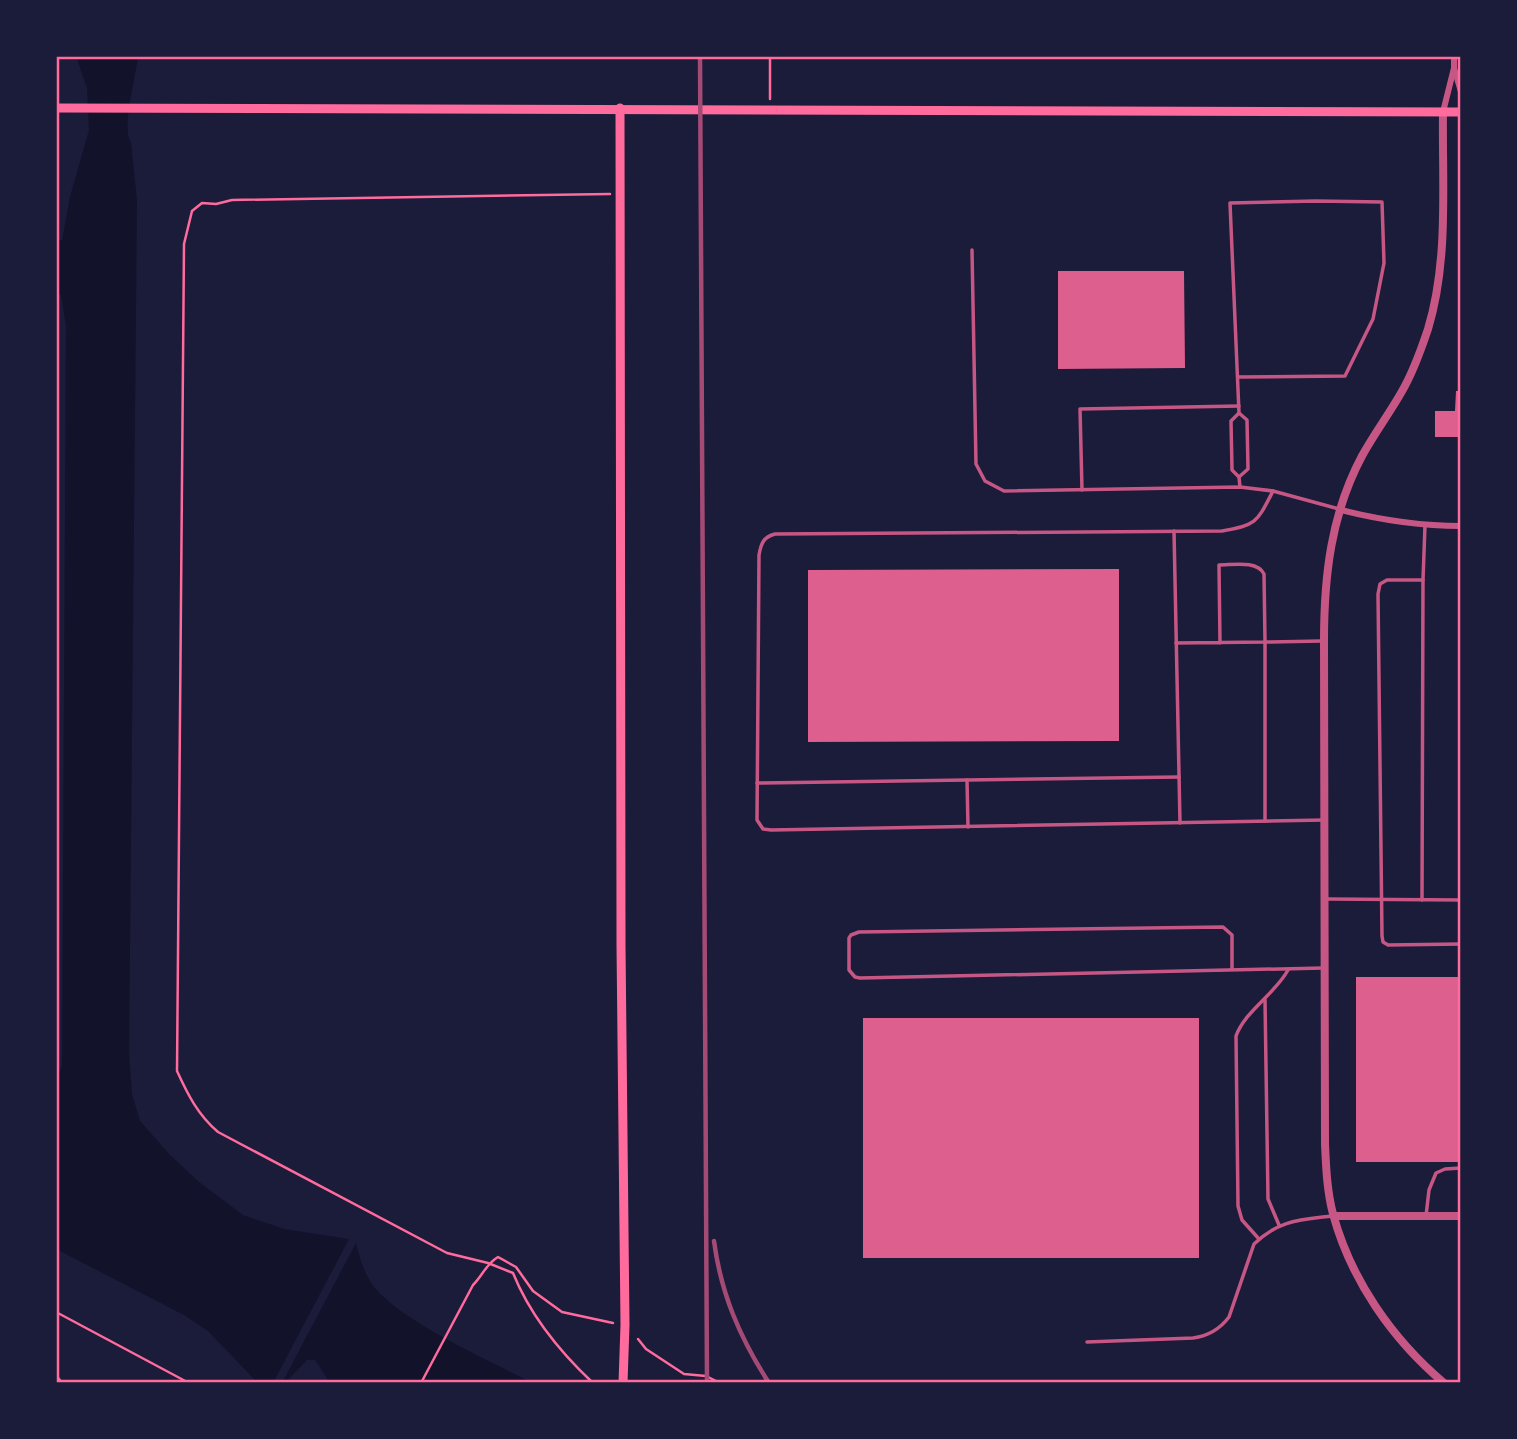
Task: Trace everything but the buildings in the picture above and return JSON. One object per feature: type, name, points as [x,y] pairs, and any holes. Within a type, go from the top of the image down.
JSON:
[{"type":"main road","points":[[56,108],[1461,112]]},
{"type":"main road","points":[[620,108],[621,945],[625,1325],[623,1383]]},
{"type":"street","points":[[1444,1383],[1405,1346],[1369,1297],[1334,1216],[1325,1144],[1324,641],[1326,576],[1331,538],[1362,456],[1403,390],[1412,370],[1434,307],[1440,254],[1443,112],[1454,68],[1454,56]]},
{"type":"street","points":[[1454,68],[1461,92]]},
{"type":"street","points":[[1341,510],[1385,521],[1461,526]]},
{"type":"street","points":[[1334,1216],[1461,1216]]},
{"type":"lane","points":[[1238,377],[1346,376],[1373,319],[1384,263],[1382,202],[1230,203],[1239,406],[1239,413],[1231,421],[1232,470],[1239,477],[1240,487]]},
{"type":"lane","points":[[972,250],[976,464],[985,481],[1004,491],[1240,487],[1273,491],[1341,510]]},
{"type":"lane","points":[[1082,490],[1080,409],[1239,406]]},
{"type":"lane","points":[[1239,413],[1247,420],[1248,469],[1239,477]]},
{"type":"lane","points":[[1273,491],[1260,516],[1247,527],[1222,530],[767,536],[761,544],[759,555],[757,820],[763,829],[1324,820]]},
{"type":"lane","points":[[1422,900],[1424,525]]},
{"type":"lane","points":[[1174,531],[1180,823]]},
{"type":"lane","points":[[1220,643],[1219,565],[1255,565],[1262,569],[1264,574],[1265,821]]},
{"type":"lane","points":[[1423,580],[1387,580],[1380,584],[1378,594],[1383,942],[1388,945],[1461,944]]},
{"type":"lane","points":[[1176,643],[1324,641]]},
{"type":"lane","points":[[757,783],[1179,777]]},
{"type":"lane","points":[[967,780],[968,827]]},
{"type":"lane","points":[[1325,899],[1461,900]]},
{"type":"lane","points":[[1232,970],[1232,935],[1223,927],[859,932],[851,934],[849,938],[849,970],[855,977],[860,978],[1288,969],[1325,968]]},
{"type":"lane","points":[[1259,1240],[1242,1220],[1239,1210],[1236,1038],[1241,1024],[1280,984],[1288,969]]},
{"type":"lane","points":[[1265,1000],[1268,1199],[1279,1225]]},
{"type":"lane","points":[[1426,1216],[1429,1190],[1436,1173],[1445,1169],[1461,1168]]},
{"type":"lane","points":[[1087,1342],[1194,1338],[1210,1333],[1223,1325],[1229,1317],[1254,1244],[1279,1225],[1334,1216]]},
{"type":"path","points":[[770,56],[770,109]]},
{"type":"path","points":[[593,1383],[570,1359],[524,1300],[513,1273],[488,1263],[447,1253],[218,1132],[203,1119],[193,1105],[177,1071],[184,244],[192,211],[202,204],[232,200],[620,194]]},
{"type":"path","points":[[421,1383],[473,1285],[480,1279],[488,1263],[498,1257],[516,1267],[533,1291],[562,1312],[625,1325],[646,1349],[684,1374],[706,1376],[720,1383]]},
{"type":"path","points":[[56,1311],[189,1383]]},
{"type":"path","points":[[56,1375],[62,1383]]},
{"type":"shaded area","points":[[76,56],[138,56],[128,126],[137,201],[129,1053],[132,1094],[140,1121],[170,1155],[199,1182],[243,1215],[284,1229],[349,1239],[273,1383],[258,1383],[208,1331],[184,1315],[56,1249],[56,1082],[62,1065],[66,326],[61,295],[56,291],[56,238],[62,241],[70,197],[89,130],[87,88]]},
{"type":"shaded area","points":[[356,1243],[368,1278],[389,1302],[427,1328],[532,1383],[330,1383],[315,1360],[307,1360],[282,1383]]},
{"type":"railway","points":[[700,56],[707,1383]]},
{"type":"railway","points":[[714,1241],[721,1279],[733,1315],[769,1383]]}]
